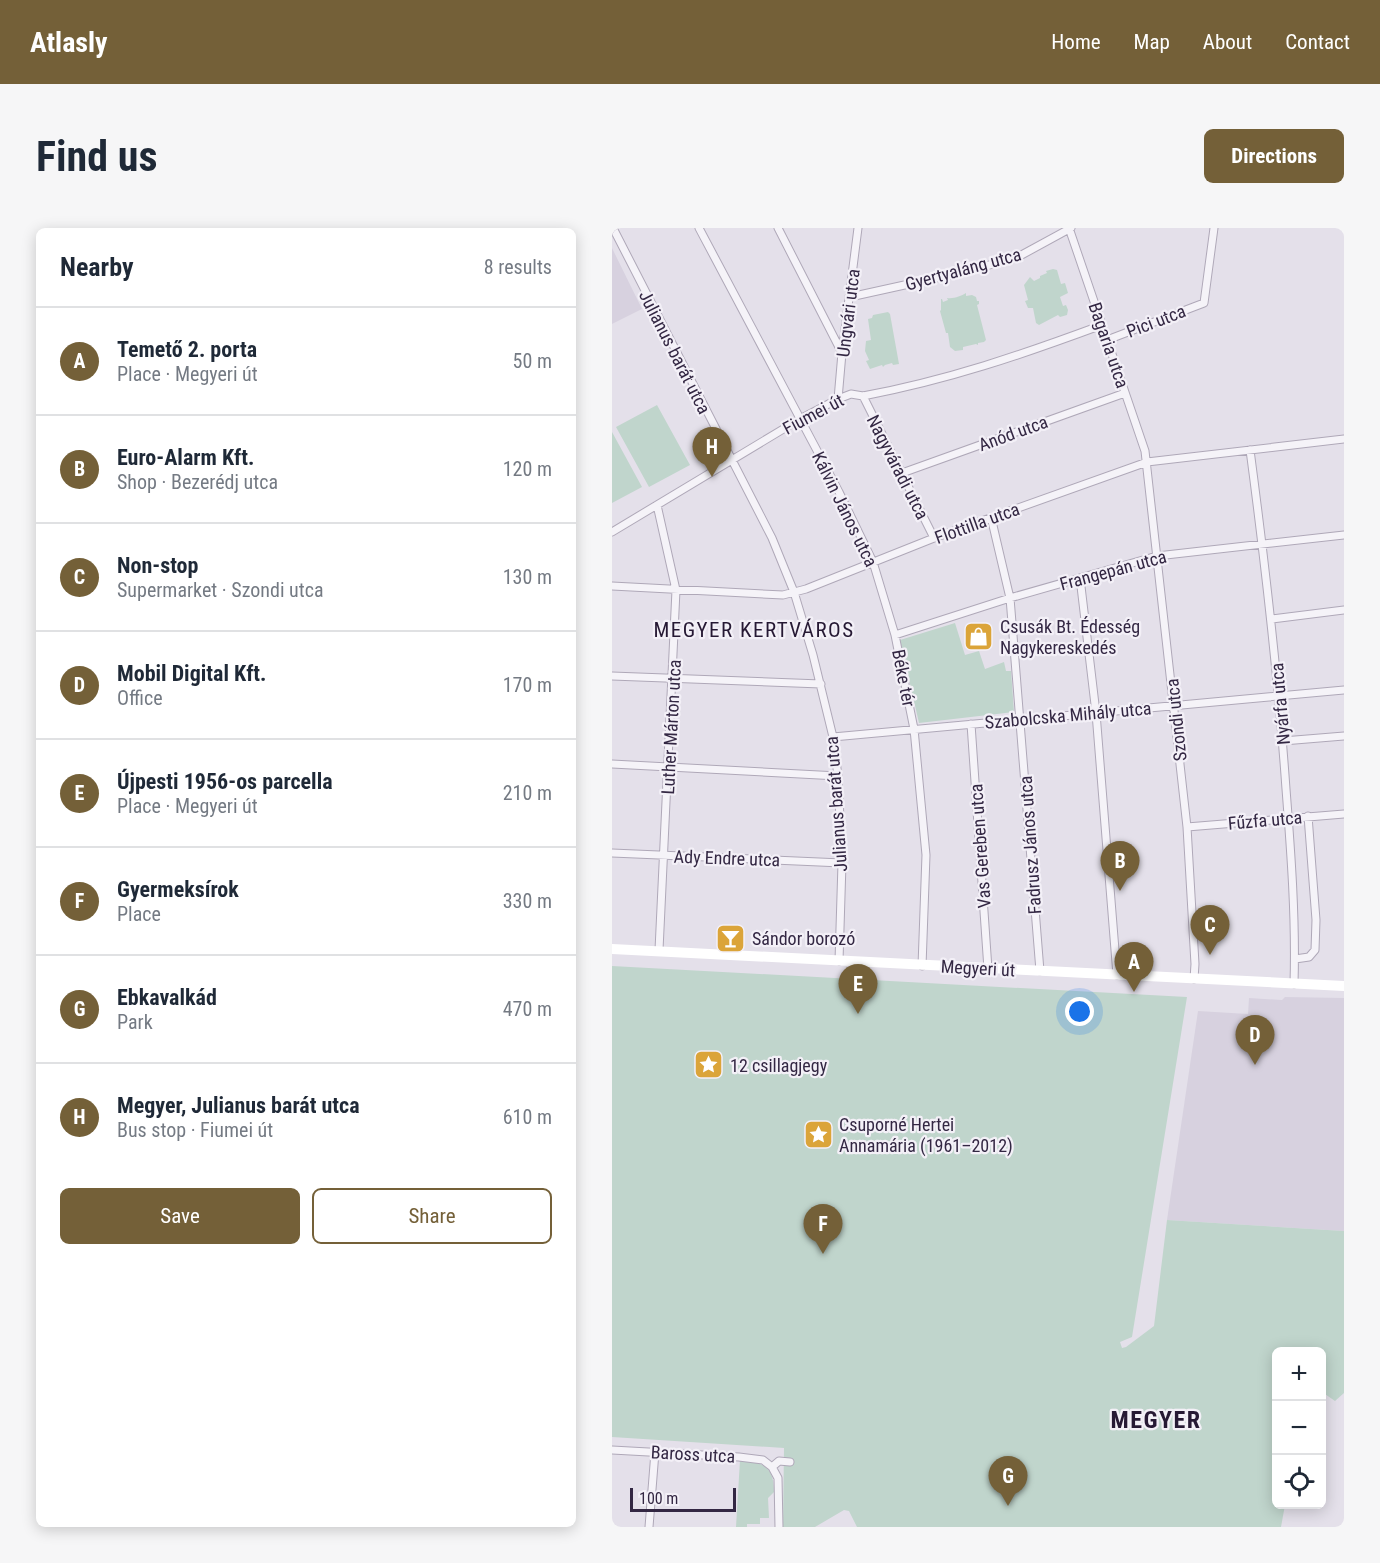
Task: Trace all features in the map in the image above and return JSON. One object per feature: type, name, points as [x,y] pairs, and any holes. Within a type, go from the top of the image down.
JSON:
[{"type":"main road","name":"Megyeri út","points":[[612,949],[1344,986]]},
{"type":"street","name":"Julianus barát utca","points":[[613,228],[772,538],[794,592],[821,684],[833,737],[838,776],[842,863],[839,961]]},
{"type":"street","name":"Kálvin János utca","points":[[699,228],[873,562],[895,635]]},
{"type":"street","points":[[778,228],[842,353]]},
{"type":"street","name":"Ungvári utca","points":[[838,399],[858,228]]},
{"type":"street","name":"Gyertyaláng utca","points":[[850,297],[1016,258],[1070,228]]},
{"type":"street","name":"Bagaria utca","points":[[1070,228],[1147,462]]},
{"type":"street","name":"Pici utca","points":[[1107,340],[1204,303],[1214,228]]},
{"type":"street","name":"Fiumei út","points":[[612,532],[730,460],[838,399],[851,394],[863,396],[920,385],[1009,360],[1102,326]]},
{"type":"street","name":"Anód utca","points":[[902,473],[1125,393]]},
{"type":"street","name":"Nagyváradi utca","points":[[863,396],[934,538]]},
{"type":"street","name":"Flottilla utca","points":[[612,586],[783,595],[991,517],[1147,462],[1344,439]]},
{"type":"street","name":"Nyárfa utca","points":[[1250,450],[1272,619],[1283,741],[1289,818],[1294,984]]},
{"type":"street","name":"Szondi utca","points":[[1147,462],[1187,827],[1194,979]]},
{"type":"street","name":"Luther Márton utca","points":[[657,505],[676,590],[659,950]]},
{"type":"street","points":[[991,517],[1010,598],[1021,719]]},
{"type":"street","name":"Frangepán utca","points":[[958,615],[1157,556],[1344,535]]},
{"type":"street","points":[[1080,578],[1096,712],[1117,975]]},
{"type":"street","points":[[1272,619],[1344,610]]},
{"type":"street","name":"Béke tér","points":[[958,615],[895,635],[914,729],[971,724]]},
{"type":"street","points":[[612,676],[821,684]]},
{"type":"street","name":"Szabolcska Mihály utca","points":[[971,724],[1344,690]]},
{"type":"street","name":"Fadrusz János utca","points":[[1021,719],[1040,971]]},
{"type":"street","name":"Vas Gereben utca","points":[[971,724],[988,969]]},
{"type":"street","points":[[833,737],[914,729],[926,855],[922,966]]},
{"type":"street","points":[[1283,741],[1344,736]]},
{"type":"street","points":[[612,764],[838,776]]},
{"type":"street","name":"Fűzfa utca","points":[[1187,827],[1344,814]]},
{"type":"street","points":[[1295,959],[1309,957],[1315,950],[1316,920],[1308,816]]},
{"type":"street","name":"Ady Endre utca","points":[[612,853],[842,863]]},
{"type":"street","name":"Baross utca","points":[[612,1450],[754,1458],[763,1460],[772,1467]]},
{"type":"street","points":[[649,1527],[655,1452]]},
{"type":"street","points":[[779,1527],[779,1485],[772,1467],[779,1461],[790,1462]]},
{"type":"shaded area","points":[[612,248],[642,309],[612,324]]},
{"type":"shaded area","points":[[1285,997],[1344,998],[1344,1231],[1167,1220],[1198,1011],[1248,1014],[1249,998],[1282,1000]]},
{"type":"green space","points":[[1057,270],[1061,284],[1065,283],[1068,293],[1060,297],[1063,306],[1066,305],[1068,310],[1067,315],[1060,317],[1058,315],[1039,325],[1036,323],[1033,308],[1028,308],[1025,301],[1028,300],[1024,285],[1030,277],[1034,281],[1047,273],[1046,271]]},
{"type":"green space","points":[[966,293],[966,296],[972,295],[979,301],[977,305],[986,340],[978,345],[963,347],[963,350],[955,351],[950,347],[948,333],[946,333],[940,311],[941,299],[943,302],[948,300],[947,298]]},
{"type":"green space","points":[[888,312],[899,364],[893,365],[892,363],[870,369],[865,351],[866,341],[871,340],[868,319],[873,315]]},
{"type":"green space","points":[[657,405],[690,465],[649,487],[616,427]]},
{"type":"green space","points":[[612,432],[642,487],[612,503]]},
{"type":"green space","points":[[955,623],[965,655],[979,651],[985,669],[1004,662],[1006,671],[1011,671],[1014,712],[919,723],[900,640]]},
{"type":"green space","points":[[612,966],[1187,997],[1132,1337],[1120,1342],[1122,1348],[1154,1326],[1167,1220],[1344,1231],[1344,1393],[1335,1401],[1326,1395],[1326,1347],[1272,1347],[1272,1509],[1284,1509],[1281,1527],[857,1527],[849,1511],[844,1510],[815,1527],[783,1527],[784,1448],[612,1437]]},
{"type":"green space","points":[[740,1460],[766,1467],[774,1483],[774,1492],[768,1498],[769,1518],[760,1518],[760,1524],[747,1524],[747,1527],[736,1527]]},
{"type":"place","name":"Megyer, Julianus barát utca","points":[[712,477]]},
{"type":"place","name":"Csusák Bt. Édesség Nagykereskedés","points":[[979,636]]},
{"type":"place","name":"Euro-Alarm Kft.","points":[[1120,891]]},
{"type":"place","name":"Sándor borozó","points":[[731,938]]},
{"type":"place","name":"Non-stop","points":[[1210,955]]},
{"type":"place","name":"Temető 2. porta","points":[[1134,992]]},
{"type":"place","name":"Újpesti 1956-os parcella","points":[[858,1014]]},
{"type":"place","name":"12 csillagjegy","points":[[709,1065]]},
{"type":"place","name":"Mobil Digital Kft.","points":[[1255,1065]]},
{"type":"place","name":"Csuporné Hertei Annamária (1961–2012)","points":[[818,1134]]},
{"type":"place","name":"Gyermeksírok","points":[[823,1254]]},
{"type":"place","name":"Ebkavalkád","points":[[1008,1506]]},
{"type":"district","name":"MEGYER KERTVÁROS","points":[[754,630]]},
{"type":"district","name":"MEGYER","points":[[1156,1420]]}]
